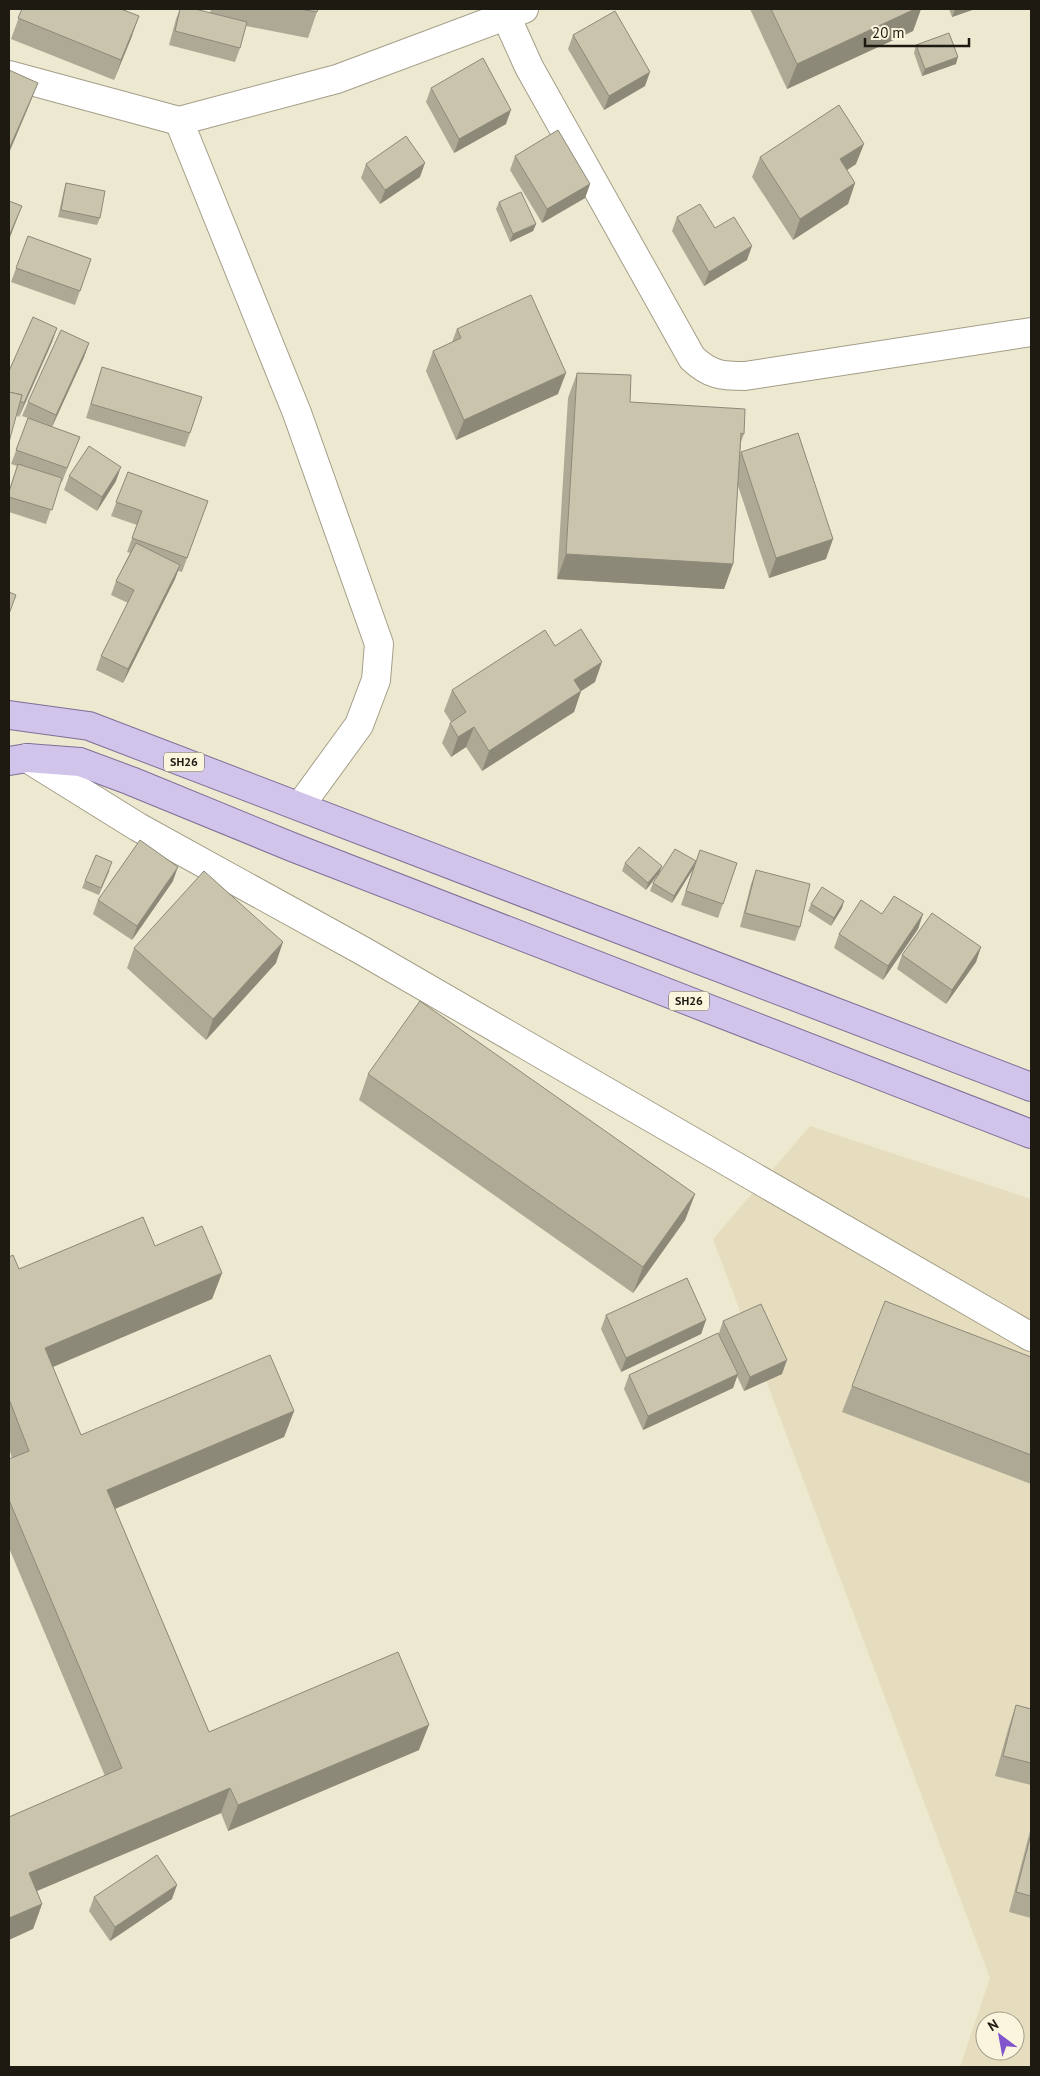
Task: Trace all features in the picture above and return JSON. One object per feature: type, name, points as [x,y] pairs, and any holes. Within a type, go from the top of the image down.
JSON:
[{"type":"main road","name":"SH26","points":[[9,715],[89,726],[1031,1087]]},
{"type":"main road","name":"SH26","points":[[18,760],[80,762],[1031,1134]]},
{"type":"street","points":[[9,75],[178,121],[337,79],[515,12],[529,67],[692,358],[704,369],[726,376],[745,376],[1031,332]]},
{"type":"street","points":[[178,121],[297,412],[379,644],[376,680],[359,725],[300,806]]},
{"type":"street","points":[[18,760],[363,951],[1031,1337]]},
{"type":"shaded area","points":[[810,1126],[1031,1199],[1031,2067],[960,2067],[975,2022],[975,2061],[1025,2061],[1025,2011],[979,2011],[990,1978],[713,1239]]},
{"type":"building","points":[[22,9],[121,9],[139,16],[121,60],[18,18]]},
{"type":"building","points":[[180,9],[195,9],[247,22],[240,48],[175,31]]},
{"type":"building","points":[[299,9],[318,9],[317,12]]},
{"type":"building","points":[[771,9],[915,9],[797,64]]},
{"type":"building","points":[[615,11],[650,72],[609,96],[573,35]]},
{"type":"building","points":[[949,33],[958,57],[925,69],[916,45]]},
{"type":"building","points":[[483,58],[511,110],[459,139],[431,88]]},
{"type":"building","points":[[9,70],[38,83],[9,149]]},
{"type":"building","points":[[839,105],[864,144],[840,159],[855,183],[800,219],[760,157]]},
{"type":"building","points":[[558,130],[590,184],[547,209],[515,156]]},
{"type":"building","points":[[406,136],[425,163],[385,190],[366,164]]},
{"type":"building","points":[[66,183],[105,191],[100,218],[61,210]]},
{"type":"building","points":[[521,192],[536,224],[513,234],[499,202]]},
{"type":"building","points":[[9,201],[22,206],[9,236]]},
{"type":"building","points":[[700,204],[715,228],[734,217],[752,246],[709,272],[677,217]]},
{"type":"building","points":[[28,236],[91,259],[80,291],[16,268]]},
{"type":"building","points":[[531,295],[566,373],[464,420],[433,351],[461,338],[457,329]]},
{"type":"building","points":[[33,317],[57,328],[24,403],[20,401],[22,395],[9,392],[9,371]]},
{"type":"building","points":[[61,330],[89,343],[56,415],[28,402]]},
{"type":"building","points":[[102,367],[202,397],[190,433],[91,404]]},
{"type":"building","points":[[577,373],[631,375],[630,402],[745,409],[744,434],[741,433],[733,564],[566,554]]},
{"type":"building","points":[[9,392],[22,395],[9,442]]},
{"type":"building","points":[[28,418],[80,437],[67,468],[16,450]]},
{"type":"building","points":[[798,433],[833,539],[776,558],[741,452]]},
{"type":"building","points":[[89,446],[121,467],[102,497],[69,476]]},
{"type":"building","points":[[18,464],[62,478],[52,510],[9,497]]},
{"type":"building","points":[[128,472],[208,501],[187,558],[132,538],[142,511],[116,502]]},
{"type":"building","points":[[136,543],[180,565],[128,669],[101,656],[134,590],[116,581]]},
{"type":"building","points":[[9,592],[16,595],[9,614]]},
{"type":"building","points":[[581,629],[602,662],[574,680],[581,691],[489,751],[474,727],[458,737],[450,723],[466,712],[452,690],[545,630],[555,646]]},
{"type":"building","points":[[140,840],[178,867],[137,926],[98,900]]},
{"type":"building","points":[[639,847],[662,866],[648,883],[625,863]]},
{"type":"building","points":[[675,849],[696,861],[674,896],[653,883]]},
{"type":"building","points":[[700,850],[737,863],[723,904],[686,891]]},
{"type":"building","points":[[96,855],[112,862],[101,888],[85,881]]},
{"type":"building","points":[[756,870],[810,884],[800,927],[745,913]]},
{"type":"building","points":[[204,871],[283,942],[213,1019],[134,948]]},
{"type":"building","points":[[822,887],[844,901],[834,918],[811,904]]},
{"type":"building","points":[[894,896],[923,914],[888,966],[839,934],[861,900],[882,914]]},
{"type":"building","points":[[932,913],[981,947],[952,990],[902,955]]},
{"type":"building","points":[[420,1001],[695,1194],[643,1267],[368,1074]]},
{"type":"building","points":[[143,1217],[155,1246],[202,1226],[222,1273],[45,1348],[81,1435],[270,1355],[294,1411],[107,1490],[209,1732],[398,1652],[429,1725],[238,1805],[230,1788],[29,1873],[42,1904],[9,1918],[9,1817],[122,1768],[9,1500],[9,1459],[29,1451],[9,1399],[9,1257],[13,1255],[19,1269]]},
{"type":"building","points":[[687,1278],[706,1320],[626,1358],[606,1315]]},
{"type":"building","points":[[885,1301],[1031,1357],[1031,1455],[852,1386]]},
{"type":"building","points":[[761,1304],[787,1360],[750,1377],[723,1321]]},
{"type":"building","points":[[718,1333],[738,1374],[648,1416],[629,1375]]},
{"type":"building","points":[[1016,1705],[1031,1709],[1031,1763],[1003,1756]]},
{"type":"building","points":[[1031,1834],[1031,1896],[1016,1892]]},
{"type":"building","points":[[157,1855],[177,1885],[115,1927],[94,1897]]}]
